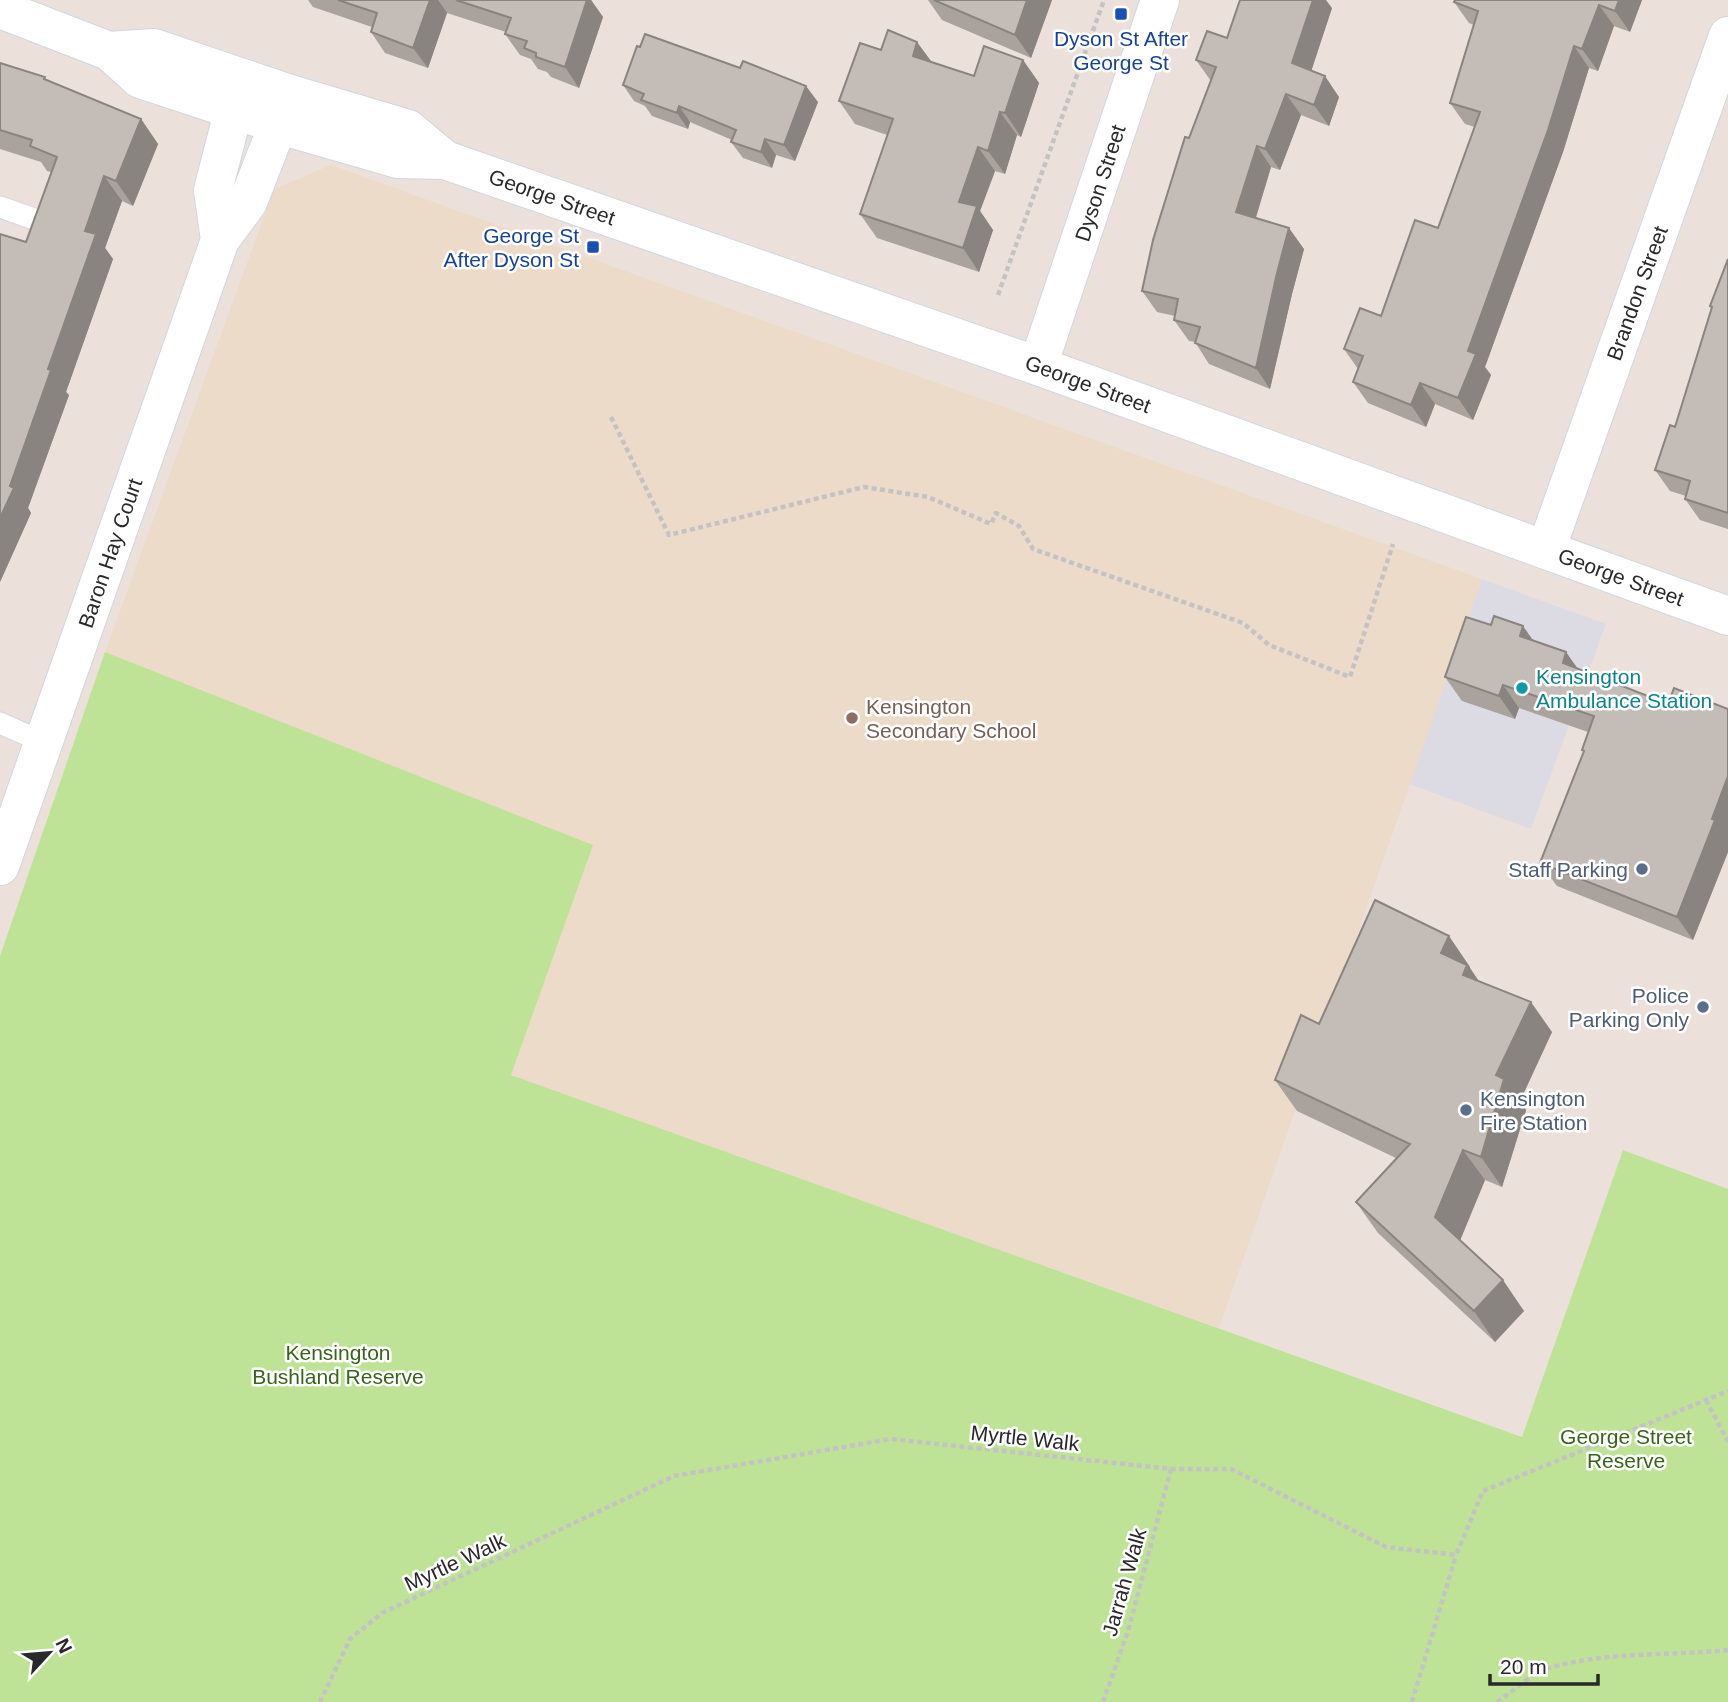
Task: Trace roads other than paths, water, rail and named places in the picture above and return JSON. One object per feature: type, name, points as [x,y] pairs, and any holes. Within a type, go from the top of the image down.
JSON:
[{"type":"street","name":"Dyson Street","points":[[1038,366],[1160,0]]},
{"type":"street","name":"George Street","points":[[0,9],[109,51],[140,79],[240,94],[285,110],[397,159],[445,160],[1038,366],[1728,616]]},
{"type":"street","name":"Brandon Street","points":[[1546,550],[1728,36]]},
{"type":"street","name":"Baron Hay Court","points":[[220,240],[213,190],[240,94]]},
{"type":"street","name":"Baron Hay Court","points":[[0,866],[220,240],[248,202],[285,110]]},
{"type":"lane","points":[[0,207],[40,221]]},
{"type":"lane","points":[[0,723],[43,742]]},
{"type":"place","name":"Dyson St After George St","points":[[1121,14]]},
{"type":"place","name":"George St After Dyson St","points":[[593,247]]},
{"type":"place","name":"Kensington Ambulance Station","points":[[1522,688]]},
{"type":"place","name":"Kensington Secondary School","points":[[852,718]]},
{"type":"place","name":"Staff Parking","points":[[1642,869]]},
{"type":"place","name":"Police Parking Only","points":[[1703,1007]]},
{"type":"place","name":"Kensington Fire Station","points":[[1466,1110]]},
{"type":"park label","name":"Kensington Bushland Reserve","points":[[338,1364]]},
{"type":"park label","name":"George Street Reserve","points":[[1626,1448]]}]
